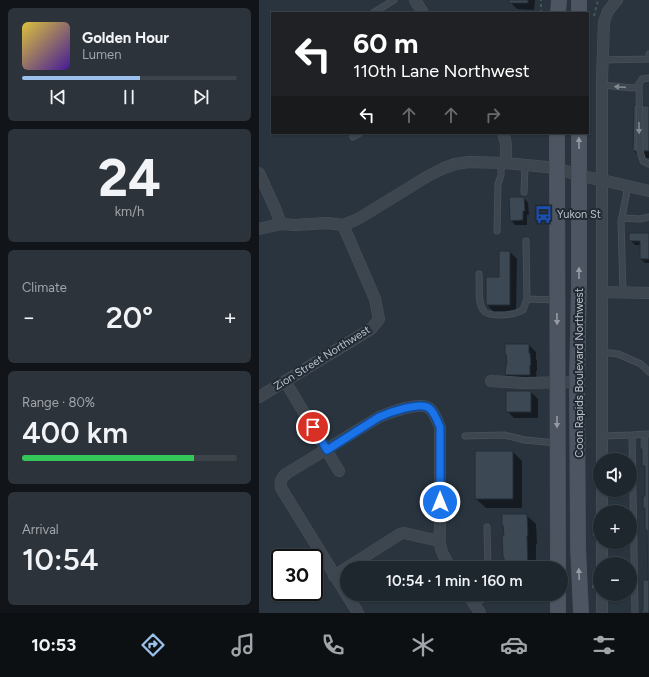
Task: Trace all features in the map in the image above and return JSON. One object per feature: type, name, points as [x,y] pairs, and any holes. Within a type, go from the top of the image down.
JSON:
[{"type":"main road","points":[[558,12],[559,0]]},
{"type":"main road","points":[[579,0],[579,12]]},
{"type":"main road","name":"Coon Rapids Boulevard Northwest","points":[[557,134],[558,561]]},
{"type":"main road","name":"Coon Rapids Boulevard Northwest","points":[[579,134],[580,176],[577,382],[578,547],[581,613]]},
{"type":"main road","points":[[558,601],[558,613]]},
{"type":"street","points":[[415,0],[422,12]]},
{"type":"street","points":[[602,453],[602,85],[604,22],[607,11],[617,0]]},
{"type":"street","points":[[503,134],[507,152],[503,163]]},
{"type":"street","points":[[259,229],[281,224],[295,225],[327,223],[343,225],[358,219],[428,176],[455,164],[469,162],[503,163],[557,168],[580,176],[649,191]]},
{"type":"street","points":[[259,174],[281,224]]},
{"type":"street","name":"Zion Street Northwest","points":[[259,397],[371,329],[379,319],[375,299],[343,225]]},
{"type":"street","points":[[602,292],[649,293]]},
{"type":"street","points":[[285,381],[339,471]]},
{"type":"street","points":[[491,381],[523,383],[577,382]]},
{"type":"street","points":[[358,613],[281,488],[280,483],[281,478],[286,474],[379,417],[417,406],[425,406],[429,408],[438,422],[440,427],[439,541],[447,561]]},
{"type":"street","points":[[334,576],[400,534],[404,533],[439,541]]},
{"type":"street","points":[[472,601],[479,613]]},
{"type":"street","points":[[602,601],[602,613]]},
{"type":"lane","points":[[375,12],[394,0]]},
{"type":"lane","points":[[603,60],[649,59],[649,54]]},
{"type":"lane","points":[[649,78],[642,79],[639,84],[639,151],[643,161],[649,164]]},
{"type":"lane","points":[[602,85],[633,88],[639,86]]},
{"type":"lane","points":[[353,137],[358,134]]},
{"type":"lane","points":[[497,231],[498,184],[503,163]]},
{"type":"lane","points":[[524,192],[525,165]]},
{"type":"lane","points":[[623,292],[621,222],[628,186]]},
{"type":"lane","points":[[622,218],[640,219],[649,217]]},
{"type":"lane","points":[[479,274],[480,305],[484,312],[488,314],[500,315],[518,313],[523,310],[527,299],[526,242]]},
{"type":"lane","points":[[527,299],[557,300]]},
{"type":"lane","points":[[602,352],[618,354],[641,364],[649,372]]},
{"type":"lane","points":[[602,436],[649,434]]},
{"type":"lane","points":[[465,436],[503,435],[525,440],[558,443]]},
{"type":"lane","points":[[632,435],[635,613]]},
{"type":"lane","points":[[487,527],[488,561]]},
{"type":"path","points":[[541,0],[541,12]]},
{"type":"building","points":[[509,0],[528,0],[528,3],[509,3]]},
{"type":"building","points":[[634,105],[649,106],[649,151],[633,151]]},
{"type":"building","points":[[509,197],[524,197],[525,211],[523,211],[523,220],[510,221]]},
{"type":"building","points":[[629,233],[649,233],[649,259],[640,259],[640,241],[629,241]]},
{"type":"building","points":[[499,251],[510,251],[510,305],[486,305],[486,277],[499,277]]},
{"type":"building","points":[[505,344],[529,344],[531,365],[530,375],[505,375],[507,364]]},
{"type":"building","points":[[506,391],[531,391],[531,412],[506,412]]},
{"type":"building","points":[[640,437],[649,437],[649,613],[641,613],[641,611],[643,611],[643,580],[648,580],[647,530],[645,530],[645,508],[643,508],[643,496],[645,496],[645,466],[642,466]]},
{"type":"building","points":[[475,451],[513,451],[513,499],[475,499]]},
{"type":"building","points":[[502,514],[527,514],[528,561],[504,561],[502,535],[504,535]]},
{"type":"place","name":"Yukon St","points":[[544,214]]},
{"type":"route","points":[[313,427],[327,450],[379,417],[417,406],[425,406],[429,408],[440,427],[440,502]]}]
